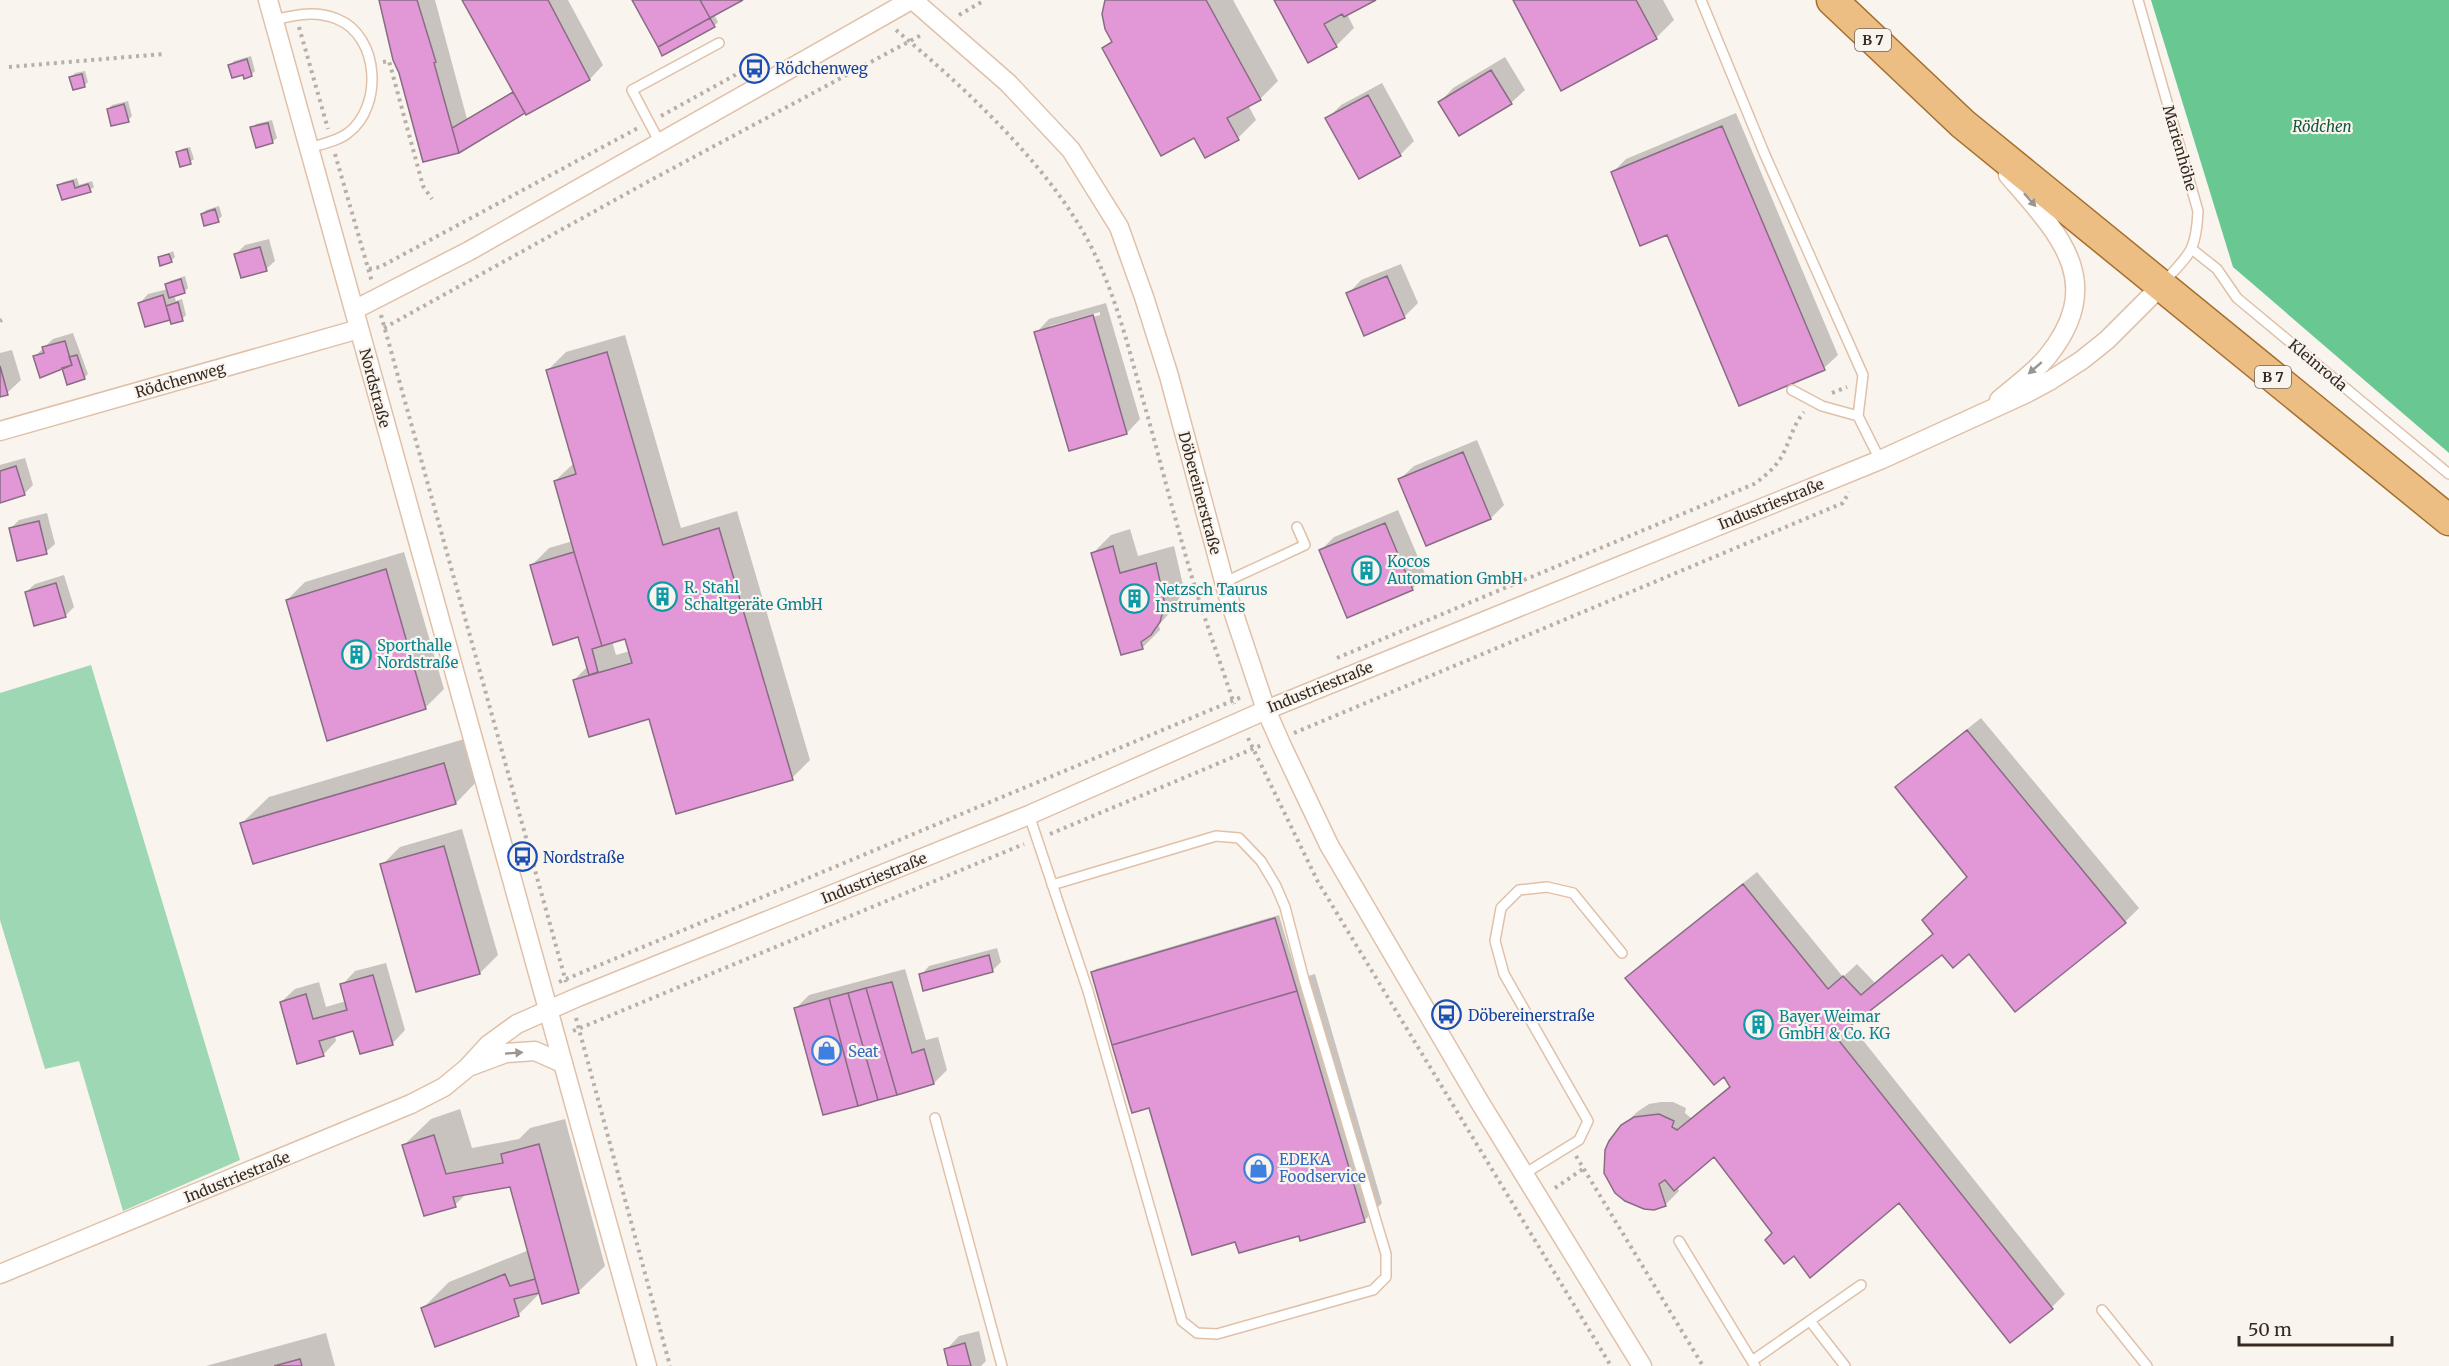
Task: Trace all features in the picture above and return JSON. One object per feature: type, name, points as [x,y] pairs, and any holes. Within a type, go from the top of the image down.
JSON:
[{"type":"main road","name":"B 7","points":[[1832,0],[1963,124],[2449,520]]},
{"type":"street","name":"Nordstraße","points":[[268,0],[647,1366]]},
{"type":"street","name":"Döbereinerstraße","points":[[912,0],[1008,83],[1071,150],[1119,227],[1169,376],[1225,582],[1266,710],[1279,739],[1329,844],[1524,1173],[1642,1366]]},
{"type":"street","points":[[354,310],[469,251],[912,0]]},
{"type":"street","points":[[1963,124],[2046,218],[2062,241],[2072,267],[2075,288],[2074,305],[2069,324],[2046,359],[1987,411]]},
{"type":"street","name":"Industriestraße","points":[[0,1274],[411,1104],[444,1087],[467,1068],[488,1045],[517,1024],[571,1000],[1029,815],[1266,710],[1880,460],[2025,394],[2082,360],[2132,317],[2161,286]]},
{"type":"street","name":"Rödchenweg","points":[[0,431],[359,329]]},
{"type":"street","name":"Industriestraße","points":[[467,1068],[506,1053],[535,1052],[562,1063]]},
{"type":"lane","points":[[1701,0],[1765,155],[1863,375],[1858,416],[1880,460]]},
{"type":"lane","name":"Marienhöhe","points":[[2138,0],[2198,212],[2197,238],[2193,250]]},
{"type":"lane","points":[[273,20],[313,13],[339,19],[358,36],[371,66],[371,95],[361,120],[347,134],[309,148]]},
{"type":"lane","points":[[660,142],[632,90],[719,43]]},
{"type":"lane","points":[[2161,286],[2193,250]]},
{"type":"lane","name":"Kleinroda","points":[[2193,250],[2217,269],[2237,298],[2449,474]]},
{"type":"lane","points":[[1792,390],[1822,406],[1858,416]]},
{"type":"lane","points":[[1225,582],[1305,544],[1297,527]]},
{"type":"lane","points":[[1029,815],[1052,885],[1088,991],[1182,1321],[1197,1333],[1217,1334],[1373,1290],[1386,1277],[1386,1254],[1285,906],[1261,861],[1239,838],[1216,836],[1052,885]]},
{"type":"lane","points":[[1524,1173],[1579,1140],[1588,1121],[1504,974],[1495,941],[1501,908],[1519,890],[1547,887],[1573,893],[1622,953]]},
{"type":"lane","points":[[935,1118],[1002,1366]]},
{"type":"lane","points":[[1679,1241],[1754,1363],[1861,1285]]},
{"type":"lane","points":[[2102,1310],[2147,1366]]},
{"type":"lane","points":[[1810,1321],[1845,1366]]},
{"type":"path","points":[[384,328],[651,180],[985,0]]},
{"type":"path","points":[[295,15],[369,269],[670,1366]]},
{"type":"path","points":[[9,67],[164,54]]},
{"type":"path","points":[[371,66],[388,61],[423,186],[432,200]]},
{"type":"path","points":[[369,269],[380,267],[452,230],[752,66]]},
{"type":"path","points":[[1328,662],[1754,484],[1772,471],[1782,457],[1798,420],[1813,401],[1853,384],[1862,384]]},
{"type":"path","points":[[555,1037],[1844,503],[1851,488]]},
{"type":"path","points":[[542,989],[1260,690]]},
{"type":"path","points":[[1569,1146],[1702,1366]]},
{"type":"path","points":[[1539,1198],[1584,1169]]},
{"type":"green space","name":"Rödchen","points":[[2151,0],[2449,0],[2449,453],[2233,267]]},
{"type":"green space","points":[[91,665],[240,1160],[123,1211],[79,1061],[45,1069],[0,920],[0,693]]},
{"type":"building","points":[[379,0],[417,0],[436,62],[434,63],[459,153],[423,162],[399,73],[393,60]]},
{"type":"building","points":[[462,0],[548,0],[590,80],[526,115]]},
{"type":"building","points":[[632,0],[700,0],[710,18],[658,47]]},
{"type":"building","points":[[700,0],[743,0],[710,18]]},
{"type":"building","points":[[1105,0],[1206,0],[1261,100],[1227,118],[1239,140],[1205,158],[1194,138],[1161,156],[1102,48],[1112,42],[1105,29],[1102,14]]},
{"type":"building","points":[[1274,0],[1376,0],[1344,17],[1342,14],[1324,24],[1337,47],[1308,63]]},
{"type":"building","points":[[1513,0],[1636,0],[1657,39],[1561,91]]},
{"type":"building","points":[[710,18],[715,27],[662,56],[658,47]]},
{"type":"building","points":[[247,59],[252,76],[244,79],[243,75],[232,78],[228,65]]},
{"type":"building","points":[[1491,70],[1512,104],[1459,136],[1438,102]]},
{"type":"building","points":[[82,74],[85,87],[73,90],[69,77]]},
{"type":"building","points":[[513,92],[525,113],[459,153],[452,128]]},
{"type":"building","points":[[1368,95],[1401,156],[1359,179],[1325,118]]},
{"type":"building","points":[[124,104],[129,122],[111,126],[107,109]]},
{"type":"building","points":[[268,123],[273,143],[256,148],[250,127]]},
{"type":"building","points":[[1722,126],[1825,370],[1739,406],[1667,235],[1640,246],[1611,172]]},
{"type":"building","points":[[187,149],[191,164],[180,167],[176,152]]},
{"type":"building","points":[[73,181],[75,188],[88,184],[91,192],[62,200],[57,185]]},
{"type":"building","points":[[215,209],[219,222],[204,226],[201,214]]},
{"type":"building","points":[[260,247],[267,271],[241,278],[234,254]]},
{"type":"building","points":[[169,254],[172,262],[160,266],[158,257]]},
{"type":"building","points":[[1387,276],[1405,318],[1364,336],[1346,293]]},
{"type":"building","points":[[181,279],[185,293],[169,298],[165,284]]},
{"type":"building","points":[[163,295],[170,320],[145,327],[138,303]]},
{"type":"building","points":[[178,302],[183,321],[171,324],[166,306]]},
{"type":"building","points":[[1093,315],[1127,434],[1069,451],[1034,332]]},
{"type":"building","points":[[65,341],[72,365],[40,378],[33,356],[44,353],[42,347]]},
{"type":"building","name":"R. Stahl Schaltgeräte GmbH","points":[[607,352],[663,545],[719,528],[793,780],[676,814],[649,719],[589,737],[573,680],[632,663],[625,639],[602,646],[574,552],[554,481],[576,474],[546,370]]},
{"type":"building","points":[[77,355],[85,379],[67,385],[62,368],[72,365],[69,357]]},
{"type":"building","points":[[0,366],[8,395],[0,397]]},
{"type":"building","points":[[1463,452],[1491,519],[1426,546],[1398,479]]},
{"type":"building","points":[[16,466],[25,495],[0,503],[0,471]]},
{"type":"building","points":[[39,521],[47,554],[17,561],[9,528]]},
{"type":"building","name":"Kocos Automation GmbH","points":[[1385,523],[1413,590],[1347,618],[1319,550]]},
{"type":"building","name":"Netzsch Taurus Instruments","points":[[1113,546],[1120,573],[1156,563],[1165,604],[1160,622],[1151,635],[1141,642],[1143,649],[1121,655],[1091,553]]},
{"type":"building","points":[[574,552],[602,646],[592,649],[598,672],[589,675],[578,637],[553,645],[530,565]]},
{"type":"building","name":"Sporthalle Nordstraße","points":[[386,569],[426,709],[327,741],[286,600]]},
{"type":"building","points":[[56,583],[66,617],[34,626],[25,592]]},
{"type":"building","name":"Bayer Weimar GmbH & Co. KG","points":[[1967,730],[2126,923],[2015,1012],[1969,954],[1953,968],[1942,955],[1836,1037],[2053,1309],[2010,1343],[1899,1203],[1810,1278],[1794,1256],[1784,1264],[1765,1240],[1772,1233],[1714,1157],[1674,1191],[1665,1180],[1659,1184],[1666,1206],[1654,1210],[1644,1209],[1625,1201],[1615,1193],[1604,1173],[1605,1150],[1621,1125],[1634,1117],[1659,1114],[1674,1121],[1672,1127],[1677,1130],[1730,1087],[1724,1077],[1714,1085],[1625,978],[1743,884],[1828,989],[1843,976],[1861,995],[1933,934],[1922,920],[1967,877],[1895,787]]},
{"type":"building","points":[[444,763],[456,804],[253,864],[240,823]]},
{"type":"building","points":[[444,846],[480,974],[416,992],[380,864]]},
{"type":"building","points":[[1275,918],[1297,991],[1112,1045],[1091,972]]},
{"type":"building","points":[[989,955],[993,972],[923,991],[919,974]]},
{"type":"building","points":[[373,975],[393,1045],[360,1054],[353,1031],[319,1041],[324,1056],[297,1064],[280,1002],[306,994],[313,1019],[347,1010],[340,984]]},
{"type":"building","points":[[892,982],[912,1053],[924,1049],[934,1084],[897,1095],[866,988]]},
{"type":"building","points":[[866,988],[897,1095],[878,1100],[848,993]]},
{"type":"building","name":"EDEKA Foodservice","points":[[1297,991],[1365,1222],[1300,1241],[1299,1236],[1239,1253],[1235,1242],[1192,1255],[1149,1108],[1132,1113],[1112,1045]]},
{"type":"building","points":[[848,993],[878,1100],[858,1106],[829,998]]},
{"type":"building","points":[[829,998],[858,1106],[823,1115],[794,1008]]},
{"type":"building","points":[[434,1135],[446,1174],[503,1163],[501,1154],[539,1144],[579,1293],[542,1304],[510,1187],[453,1197],[456,1207],[424,1216],[402,1145]]},
{"type":"building","points":[[505,1274],[510,1286],[535,1279],[539,1293],[514,1299],[519,1316],[435,1347],[421,1308]]},
{"type":"building","points":[[965,1343],[971,1366],[948,1366],[944,1349]]},
{"type":"building","points":[[300,1359],[302,1366],[274,1366]]},
{"type":"place","name":"Rödchenweg","points":[[754,68]]},
{"type":"place","name":"Kocos Automation GmbH","points":[[1366,570]]},
{"type":"place","name":"R. Stahl Schaltgeräte GmbH","points":[[663,596]]},
{"type":"place","name":"Netzsch Taurus Instruments","points":[[1134,598]]},
{"type":"place","name":"Sporthalle Nordstraße","points":[[356,654]]},
{"type":"place","name":"Nordstraße","points":[[522,857]]},
{"type":"place","name":"Döbereinerstraße","points":[[1447,1015]]},
{"type":"place","name":"Bayer Weimar GmbH & Co. KG","points":[[1758,1025]]},
{"type":"place","name":"Seat","points":[[827,1051]]},
{"type":"place","name":"EDEKA Foodservice","points":[[1258,1168]]}]
